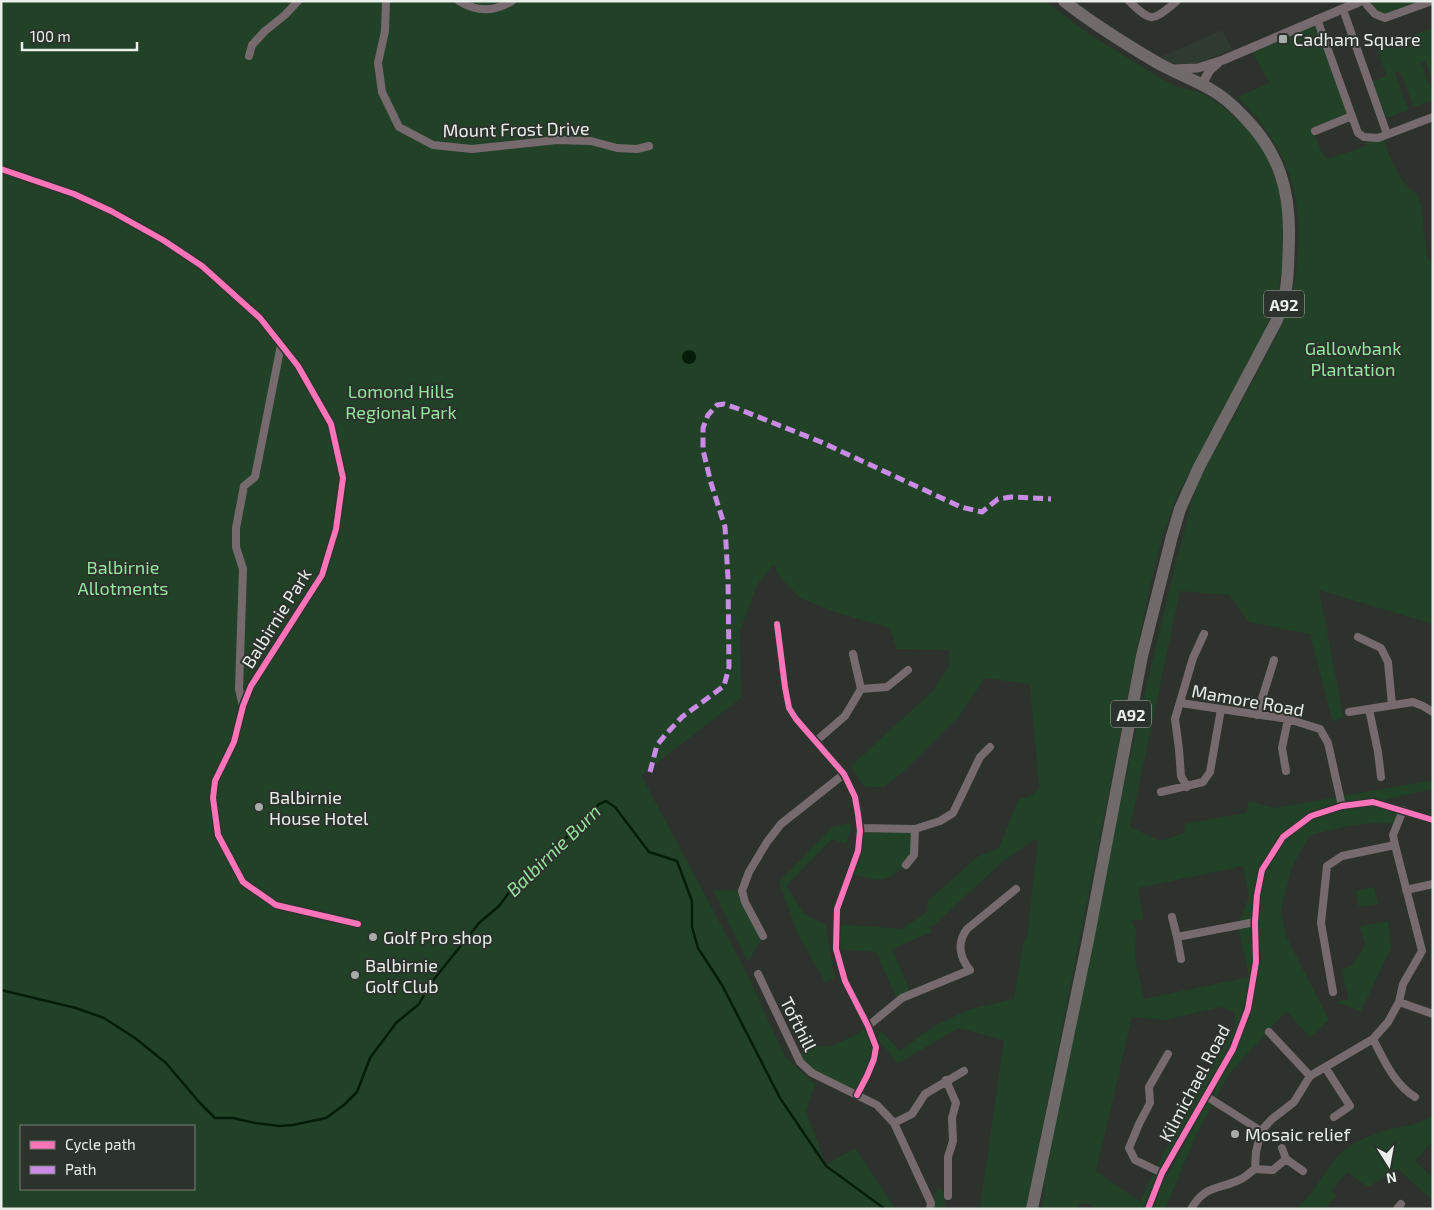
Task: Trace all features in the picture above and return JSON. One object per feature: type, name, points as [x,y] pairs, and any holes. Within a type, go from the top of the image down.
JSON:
[{"type":"highway","name":"A92","points":[[1032,1209],[1088,940],[1142,656],[1172,536],[1180,509],[1199,467],[1277,320],[1284,304],[1288,284],[1288,202],[1276,160],[1259,133],[1236,108],[1222,97],[1202,84],[1129,46],[1083,16],[1066,2]]},
{"type":"highway","name":"A92","points":[[1037,1209],[1041,1171]]},
{"type":"street","points":[[249,56],[252,45],[265,30],[285,15],[298,1]]},
{"type":"street","name":"Mount Frost Drive","points":[[386,1],[385,31],[378,63],[382,92],[399,127],[433,146],[472,149],[557,140],[591,142],[617,148],[637,149],[649,146]]},
{"type":"street","points":[[459,1],[475,8],[492,10],[512,1]]},
{"type":"street","points":[[1129,1],[1144,16],[1153,18],[1160,15],[1177,1]]},
{"type":"street","points":[[1170,69],[1185,70],[1198,68],[1223,60],[1317,19],[1364,3],[1375,14],[1385,18],[1428,2]]},
{"type":"street","points":[[1345,15],[1387,134]]},
{"type":"street","points":[[1317,19],[1358,133],[1378,138],[1433,117]]},
{"type":"street","points":[[1202,84],[1213,67],[1223,60]]},
{"type":"street","points":[[1315,131],[1352,116]]},
{"type":"street","name":"Balbirnie Park","points":[[1,169],[74,194],[111,211],[163,240],[202,266],[260,318],[298,366],[332,424],[343,478],[336,529],[322,575],[251,686],[243,706],[234,742],[215,781],[213,798],[218,834],[243,882],[276,906],[358,924]]},
{"type":"street","name":"Balbirnie Park","points":[[243,706],[239,689],[243,570],[236,547],[236,528],[244,486],[255,476],[281,345]]},
{"type":"street","points":[[777,624],[789,708],[796,719],[844,774],[855,797],[860,828],[858,851],[837,909],[836,949],[846,981],[876,1047],[867,1076],[857,1095]]},
{"type":"street","points":[[1187,787],[1181,776],[1175,719],[1193,658],[1204,634]]},
{"type":"street","points":[[1358,637],[1381,648],[1388,662],[1392,705]]},
{"type":"street","points":[[816,741],[845,716],[861,689],[853,654]]},
{"type":"street","points":[[1257,715],[1274,660]]},
{"type":"street","points":[[861,689],[887,687],[908,670]]},
{"type":"street","points":[[1349,712],[1413,702],[1433,712]]},
{"type":"street","name":"Mamore Road","points":[[1181,703],[1288,719],[1320,729],[1328,743],[1342,806]]},
{"type":"street","points":[[1369,709],[1381,777]]},
{"type":"street","points":[[1161,792],[1203,782],[1210,772],[1221,710]]},
{"type":"street","points":[[1286,771],[1282,748],[1288,719]]},
{"type":"street","points":[[860,828],[916,830],[940,821],[953,813],[980,757],[990,747]]},
{"type":"street","points":[[763,936],[743,897],[742,892],[749,872],[767,842],[781,824],[844,774]]},
{"type":"street","name":"Kilmichael Road","points":[[1148,1209],[1162,1173],[1233,1049],[1248,1009],[1256,962],[1254,922],[1262,870],[1283,836],[1311,816],[1342,806],[1373,802],[1433,820]]},
{"type":"street","points":[[1256,1168],[1256,1152],[1262,1131],[1272,1118],[1294,1102],[1310,1076],[1372,1039],[1388,1022],[1404,984],[1422,951],[1394,845],[1393,835],[1404,810]]},
{"type":"street","points":[[906,865],[914,855],[916,830]]},
{"type":"street","points":[[1333,992],[1320,923],[1327,866],[1342,856],[1394,845]]},
{"type":"street","points":[[1406,890],[1433,884]]},
{"type":"street","points":[[868,1026],[902,998],[970,970],[959,946],[962,935],[1016,889]]},
{"type":"street","points":[[1172,918],[1181,959]]},
{"type":"street","points":[[1177,938],[1254,922]]},
{"type":"street","name":"Tofthill","points":[[758,974],[800,1062],[812,1073],[877,1105],[894,1123],[931,1203],[930,1209]]},
{"type":"street","points":[[1398,1002],[1433,1014]]},
{"type":"street","points":[[1269,1032],[1310,1076]]},
{"type":"street","points":[[1372,1039],[1389,1069],[1406,1091],[1415,1097]]},
{"type":"street","points":[[1162,1173],[1135,1160],[1130,1148],[1139,1124],[1150,1103],[1149,1087],[1168,1054]]},
{"type":"street","points":[[1325,1067],[1350,1106],[1334,1117]]},
{"type":"street","points":[[894,1123],[912,1114],[926,1094],[946,1080],[964,1071]]},
{"type":"street","points":[[946,1080],[956,1103],[952,1118],[954,1141],[948,1157],[948,1196]]},
{"type":"street","points":[[1206,1096],[1262,1131]]},
{"type":"street","points":[[1282,1148],[1286,1159],[1303,1171]]},
{"type":"street","points":[[1191,1209],[1197,1199],[1213,1188],[1240,1180],[1256,1168],[1273,1170],[1286,1159]]},
{"type":"shaded area","points":[[1222,30],[1232,49],[1199,63],[1187,65],[1171,63],[1161,57]]},
{"type":"shaded area","points":[[689,350],[694,352],[696,357],[694,362],[689,364],[684,362],[682,357],[684,352]]},
{"type":"green space","name":"Lomond Hills Regional Park","points":[[1,1],[1045,1],[1089,34],[1162,79],[1178,87],[1204,94],[1225,108],[1249,131],[1267,158],[1280,190],[1283,210],[1282,267],[1278,294],[1265,330],[1177,495],[1162,537],[1150,585],[1026,1209],[980,1209],[1004,1040],[959,1028],[898,1063],[877,1038],[881,1031],[900,1051],[934,1026],[971,1009],[1014,999],[1023,943],[1027,937],[1038,840],[1034,840],[1002,862],[933,926],[928,926],[932,932],[892,949],[911,994],[898,1001],[876,952],[836,949],[837,924],[902,929],[927,912],[928,901],[977,857],[999,848],[1018,800],[1033,795],[1039,788],[1030,684],[985,678],[959,716],[905,770],[884,787],[865,787],[851,766],[933,691],[949,666],[949,650],[897,649],[890,628],[835,612],[800,598],[779,576],[774,564],[757,585],[740,631],[741,698],[641,775],[747,974],[785,1057],[815,1084],[806,1111],[826,1165],[855,1148],[896,1209],[1,1209]]},
{"type":"green space","points":[[1376,1],[1432,1],[1388,18],[1367,5]]},
{"type":"green space","name":"Gallowbank Plantation","points":[[1315,25],[1348,114],[1312,127],[1321,151],[1327,159],[1367,146],[1366,140],[1383,136],[1388,153],[1399,175],[1408,187],[1417,194],[1421,205],[1427,256],[1433,267],[1433,624],[1319,590],[1343,716],[1333,722],[1310,634],[1249,622],[1229,595],[1180,591],[1130,827],[1160,841],[1185,833],[1184,824],[1246,813],[1249,801],[1275,808],[1433,780],[1433,789],[1374,802],[1403,810],[1398,824],[1374,823],[1353,825],[1309,836],[1291,869],[1281,911],[1286,936],[1329,1020],[1310,1037],[1286,1011],[1229,1074],[1197,1133],[1165,1209],[1153,1209],[1155,1199],[1205,1106],[1214,1101],[1215,1081],[1164,1170],[1156,1167],[1235,1027],[1235,1012],[1221,1007],[1164,1020],[1132,1017],[1096,1171],[1140,1202],[1153,1174],[1160,1179],[1148,1209],[1096,1209],[1090,1204],[1079,1204],[1076,1209],[1042,1209],[1045,1180],[1107,867],[1152,663],[1190,508],[1203,474],[1278,334],[1287,313],[1295,280],[1298,226],[1296,202],[1291,180],[1283,159],[1272,139],[1257,118],[1238,97],[1270,83],[1252,52]],"holes":[[[1243,866],[1249,897],[1238,925],[1249,977],[1144,999],[1135,958],[1136,929],[1131,921],[1143,919],[1138,888]]]},
{"type":"green space","points":[[1432,28],[1433,81],[1425,61],[1421,63],[1433,94],[1433,100],[1414,107],[1400,71],[1395,73],[1408,110],[1387,118],[1372,82],[1387,76],[1377,50]]},
{"type":"green space","points":[[850,823],[851,827],[846,844],[832,839],[786,886],[804,914],[826,925],[835,978],[825,982],[797,932],[779,882],[832,827]]},
{"type":"green space","points":[[915,829],[914,855],[906,865],[890,877],[878,880],[849,874],[860,831]]},
{"type":"green space","points":[[1374,887],[1378,904],[1359,907],[1356,891]]},
{"type":"green space","points":[[713,890],[742,891],[763,936],[748,962]]},
{"type":"green space","points":[[1388,921],[1391,948],[1361,1011],[1336,1002],[1349,999],[1341,969],[1352,966],[1365,945],[1360,926]]},
{"type":"green space","points":[[868,1026],[876,1047],[857,1095],[812,1073],[796,1055],[817,1046],[831,1046],[856,1035]]},
{"type":"green space","points":[[1433,1114],[1433,1141],[1415,1161],[1433,1178],[1433,1201],[1398,1169],[1368,1187],[1347,1172],[1331,1191],[1336,1196],[1325,1209],[1295,1209],[1310,1194],[1336,1158],[1351,1145],[1383,1131],[1419,1122]]},
{"type":"green space","points":[[939,1187],[944,1193],[945,1209],[934,1209],[935,1194]]},
{"type":"waterway","name":"Balbirnie Burn","points":[[1,990],[76,1008],[104,1018],[135,1038],[166,1063],[215,1118],[233,1118],[280,1126],[326,1118],[344,1105],[357,1092],[370,1058],[396,1023],[419,1004],[431,983],[479,923],[499,906],[514,886],[550,850],[572,833],[599,804],[606,801],[615,807],[649,852],[677,861],[692,901],[692,927],[698,948],[722,985],[780,1098],[826,1166],[885,1209]]},
{"type":"marked path","points":[[650,772],[657,745],[682,717],[724,686],[729,667],[728,578],[725,527],[703,450],[703,428],[708,415],[717,405],[724,404],[736,408],[821,442],[961,507],[982,512],[998,499],[1011,497],[1051,499]]},
{"type":"cycle path","points":[[1,169],[74,194],[111,211],[163,240],[202,266],[260,318],[298,366],[331,424],[343,478],[336,529],[322,575],[251,686],[243,706],[234,742],[215,781],[213,798],[218,835],[243,882],[276,905],[358,924]]},
{"type":"cycle path","points":[[777,624],[789,708],[796,719],[844,774],[855,797],[858,814],[860,831],[858,851],[837,909],[836,949],[845,981],[868,1026],[876,1047],[874,1059],[857,1095]]},
{"type":"cycle path","points":[[1148,1209],[1162,1173],[1233,1049],[1248,1009],[1256,962],[1255,922],[1257,895],[1262,870],[1283,837],[1311,816],[1342,806],[1373,802],[1433,820]]},
{"type":"place","name":"Cadham Square","points":[[1283,39]]},
{"type":"place","name":"Balbirnie House Hotel","points":[[259,807]]},
{"type":"place","name":"Golf Pro shop","points":[[373,937]]},
{"type":"place","name":"Balbirnie Golf Club","points":[[355,975]]},
{"type":"place","name":"Mosaic relief","points":[[1235,1134]]},
{"type":"park label","name":"Balbirnie Allotments","points":[[123,577]]}]
